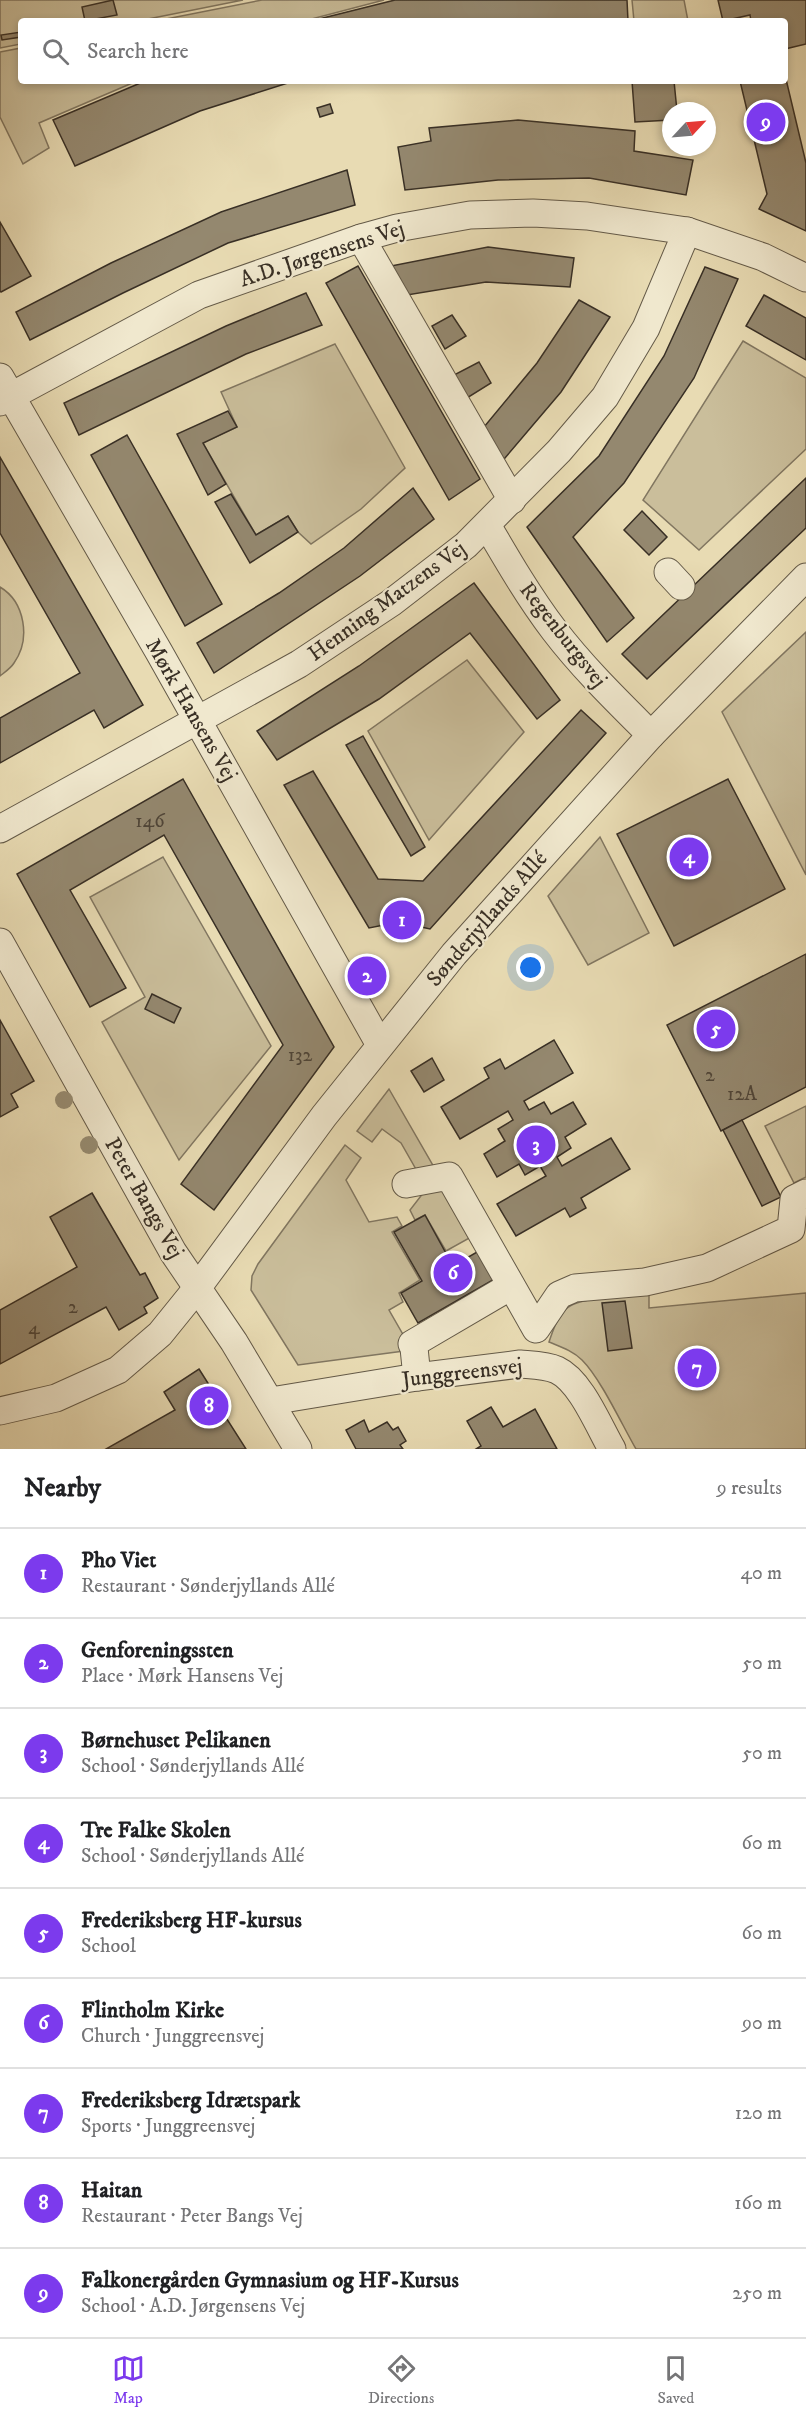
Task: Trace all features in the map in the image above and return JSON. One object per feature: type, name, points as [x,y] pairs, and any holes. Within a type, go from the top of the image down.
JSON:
[{"type":"street","name":"A.D. Jørgensens Vej","points":[[3,392],[199,295],[361,238],[397,228],[471,215],[533,213],[587,216],[687,231],[754,254],[806,278]]},
{"type":"street","name":"Henning Matzens Vej","points":[[0,829],[299,664],[391,603],[466,545],[559,451],[605,397],[646,328],[687,231]]},
{"type":"street","points":[[361,238],[512,500]]},
{"type":"street","name":"Mørk Hansens Vej","points":[[3,392],[198,721],[380,1045]]},
{"type":"street","name":"Regenburgsvej","points":[[487,525],[518,579],[553,629],[593,677],[651,735]]},
{"type":"street","name":"Sønderjyllands Allé","points":[[0,1411],[56,1398],[118,1370],[160,1334],[198,1287],[324,1116],[454,954],[651,735],[806,577]]},
{"type":"street","name":"Peter Bangs Vej","points":[[0,942],[173,1252],[271,1401],[298,1449]]},
{"type":"street","points":[[406,1184],[449,1176],[536,1329],[559,1295],[575,1288],[645,1282],[707,1268],[791,1229],[794,1199],[806,1193]]},
{"type":"street","points":[[417,1377],[412,1344],[511,1286]]},
{"type":"street","name":"Junggreensvej","points":[[271,1401],[417,1377],[520,1364],[557,1370],[578,1388],[612,1449]]},
{"type":"shaded area","points":[[0,0],[243,0],[153,18],[18,18],[18,45],[0,48]]},
{"type":"shaded area","points":[[262,0],[384,0],[315,18],[171,18]]},
{"type":"shaded area","points":[[632,0],[684,0],[687,18],[634,18]]},
{"type":"shaded area","points":[[18,49],[18,84],[130,84],[39,123],[49,148],[23,164],[0,117],[0,52]]},
{"type":"shaded area","points":[[743,341],[806,378],[806,449],[699,550],[643,500]]},
{"type":"shaded area","points":[[335,344],[405,468],[361,509],[311,544],[298,532],[288,516],[256,535],[203,443],[237,427],[221,392]]},
{"type":"shaded area","points":[[0,587],[15,602],[20,611],[24,632],[14,663],[0,676]]},
{"type":"shaded area","points":[[806,632],[806,875],[722,712]]},
{"type":"shaded area","points":[[467,660],[524,732],[429,840],[368,731]]},
{"type":"shaded area","points":[[600,837],[649,933],[588,965],[548,896]]},
{"type":"shaded area","points":[[163,857],[271,1046],[179,1160],[102,1022],[145,997],[90,897]]},
{"type":"shaded area","points":[[389,1089],[435,1169],[417,1171],[401,1143],[382,1129],[372,1142],[357,1131]]},
{"type":"shaded area","points":[[806,1106],[806,1177],[794,1183],[765,1126]]},
{"type":"shaded area","points":[[345,1145],[361,1158],[346,1180],[369,1222],[397,1217],[402,1226],[392,1232],[420,1280],[399,1293],[403,1302],[389,1310],[409,1345],[404,1351],[298,1365],[251,1290],[252,1276],[258,1264]]},
{"type":"shaded area","points":[[427,1188],[442,1188],[473,1236],[446,1251],[425,1215],[415,1220],[410,1210]]},
{"type":"shaded area","points":[[806,1293],[806,1449],[636,1449],[604,1390],[589,1368],[575,1354],[549,1342],[558,1320],[566,1309],[582,1301],[649,1294],[649,1308]]},
{"type":"building","points":[[113,0],[117,15],[84,18],[82,7]]},
{"type":"building","points":[[395,0],[627,0],[628,18],[323,18]]},
{"type":"building","points":[[718,0],[806,0],[806,44],[788,48],[788,18],[750,18],[750,15],[722,18]]},
{"type":"building","points":[[18,32],[18,37],[2,40],[1,35]]},
{"type":"building","points":[[138,84],[285,84],[200,111],[75,166],[53,120]]},
{"type":"building","points":[[632,84],[674,84],[676,102],[662,102],[662,120],[635,122]]},
{"type":"building","points":[[741,84],[787,84],[806,163],[806,231],[759,209],[767,194]]},
{"type":"building","points":[[330,104],[333,113],[320,117],[317,108]]},
{"type":"building","points":[[518,120],[635,131],[634,151],[693,160],[686,195],[589,178],[498,180],[405,190],[398,147],[431,141],[429,128]]},
{"type":"building","points":[[347,170],[355,205],[228,243],[30,340],[16,312],[111,263],[221,212]]},
{"type":"building","points":[[0,222],[31,276],[1,292],[0,291]]},
{"type":"building","points":[[488,247],[574,258],[570,287],[486,282],[407,295],[391,266]]},
{"type":"building","points":[[358,266],[480,479],[449,500],[326,283]]},
{"type":"building","points":[[705,267],[738,279],[694,378],[624,483],[573,537],[634,618],[607,642],[527,527],[599,456],[664,356]]},
{"type":"building","points":[[306,293],[322,325],[246,354],[79,435],[64,403],[226,326]]},
{"type":"building","points":[[764,295],[806,318],[806,360],[746,326]]},
{"type":"building","points":[[579,300],[610,317],[561,392],[499,465],[479,433],[537,363]]},
{"type":"building","points":[[452,315],[466,336],[445,349],[432,326]]},
{"type":"building","points":[[479,362],[491,383],[467,398],[454,375]]},
{"type":"building","points":[[228,411],[237,427],[203,443],[226,484],[208,495],[177,434]]},
{"type":"building","points":[[127,435],[222,604],[185,626],[91,455]]},
{"type":"building","points":[[0,457],[143,705],[104,728],[94,710],[0,763],[0,718],[80,673],[0,533]]},
{"type":"building","points":[[806,478],[806,528],[647,679],[622,654]]},
{"type":"building","points":[[413,488],[434,519],[360,576],[214,673],[197,643],[279,593],[344,548]]},
{"type":"building","points":[[231,494],[256,535],[288,516],[298,532],[250,563],[215,502]]},
{"type":"building","points":[[642,511],[667,537],[649,555],[624,530]]},
{"type":"building","points":[[474,583],[560,700],[537,719],[470,633],[379,699],[277,760],[257,731],[359,666]]},
{"type":"building","points":[[581,710],[606,733],[430,929],[399,922],[369,928],[284,785],[313,771],[378,879],[423,881]]},
{"type":"building","points":[[363,736],[425,847],[411,856],[346,745]]},
{"type":"building","points":[[183,779],[334,1047],[214,1210],[181,1184],[283,1045],[164,835],[70,890],[126,988],[90,1007],[17,874]]},
{"type":"building","points":[[728,779],[785,889],[674,946],[617,834]]},
{"type":"building","points":[[806,954],[806,1087],[721,1131],[667,1025]]},
{"type":"building","points":[[152,994],[181,1008],[174,1023],[145,1009]]},
{"type":"building","points":[[0,1020],[34,1081],[11,1094],[18,1107],[0,1117]]},
{"type":"building","points":[[554,1040],[573,1073],[524,1101],[529,1110],[544,1102],[551,1114],[573,1102],[586,1124],[565,1137],[571,1148],[557,1157],[562,1166],[611,1138],[630,1169],[581,1198],[586,1208],[570,1217],[565,1208],[516,1236],[497,1204],[546,1176],[540,1166],[525,1175],[519,1164],[497,1177],[484,1154],[505,1141],[498,1129],[513,1120],[508,1111],[460,1139],[441,1107],[489,1078],[484,1068],[500,1059],[505,1069]]},
{"type":"building","points":[[432,1058],[444,1080],[424,1092],[411,1071]]},
{"type":"building","points":[[742,1120],[781,1197],[762,1206],[723,1130]]},
{"type":"building","points":[[92,1193],[140,1275],[145,1273],[158,1298],[144,1307],[147,1313],[119,1330],[106,1307],[0,1364],[0,1310],[77,1267],[50,1217]]},
{"type":"building","points":[[425,1215],[453,1266],[477,1252],[493,1280],[418,1323],[401,1293],[422,1281],[394,1232]]},
{"type":"building","points":[[625,1301],[632,1348],[608,1351],[602,1303]]},
{"type":"building","points":[[199,1369],[218,1399],[216,1402],[246,1449],[106,1449],[175,1410],[164,1392]]},
{"type":"building","points":[[491,1407],[503,1427],[535,1409],[557,1449],[476,1449],[481,1446],[467,1421]]},
{"type":"building","points":[[364,1420],[369,1432],[387,1422],[393,1430],[398,1427],[406,1441],[400,1445],[403,1449],[356,1449],[346,1430]]},
{"type":"place","name":"Falkonergården Gymnasium og HF-Kursus","points":[[766,122]]},
{"type":"place","name":"Tre Falke Skolen","points":[[689,857]]},
{"type":"place","name":"Pho Viet","points":[[402,920]]},
{"type":"place","name":"Genforeningssten","points":[[367,976]]},
{"type":"place","name":"Frederiksberg HF-kursus","points":[[716,1029]]},
{"type":"place","name":"Børnehuset Pelikanen","points":[[536,1145]]},
{"type":"place","name":"Flintholm Kirke","points":[[453,1273]]},
{"type":"place","name":"Frederiksberg Idrætspark","points":[[697,1368]]},
{"type":"place","name":"Haitan","points":[[209,1406]]}]
